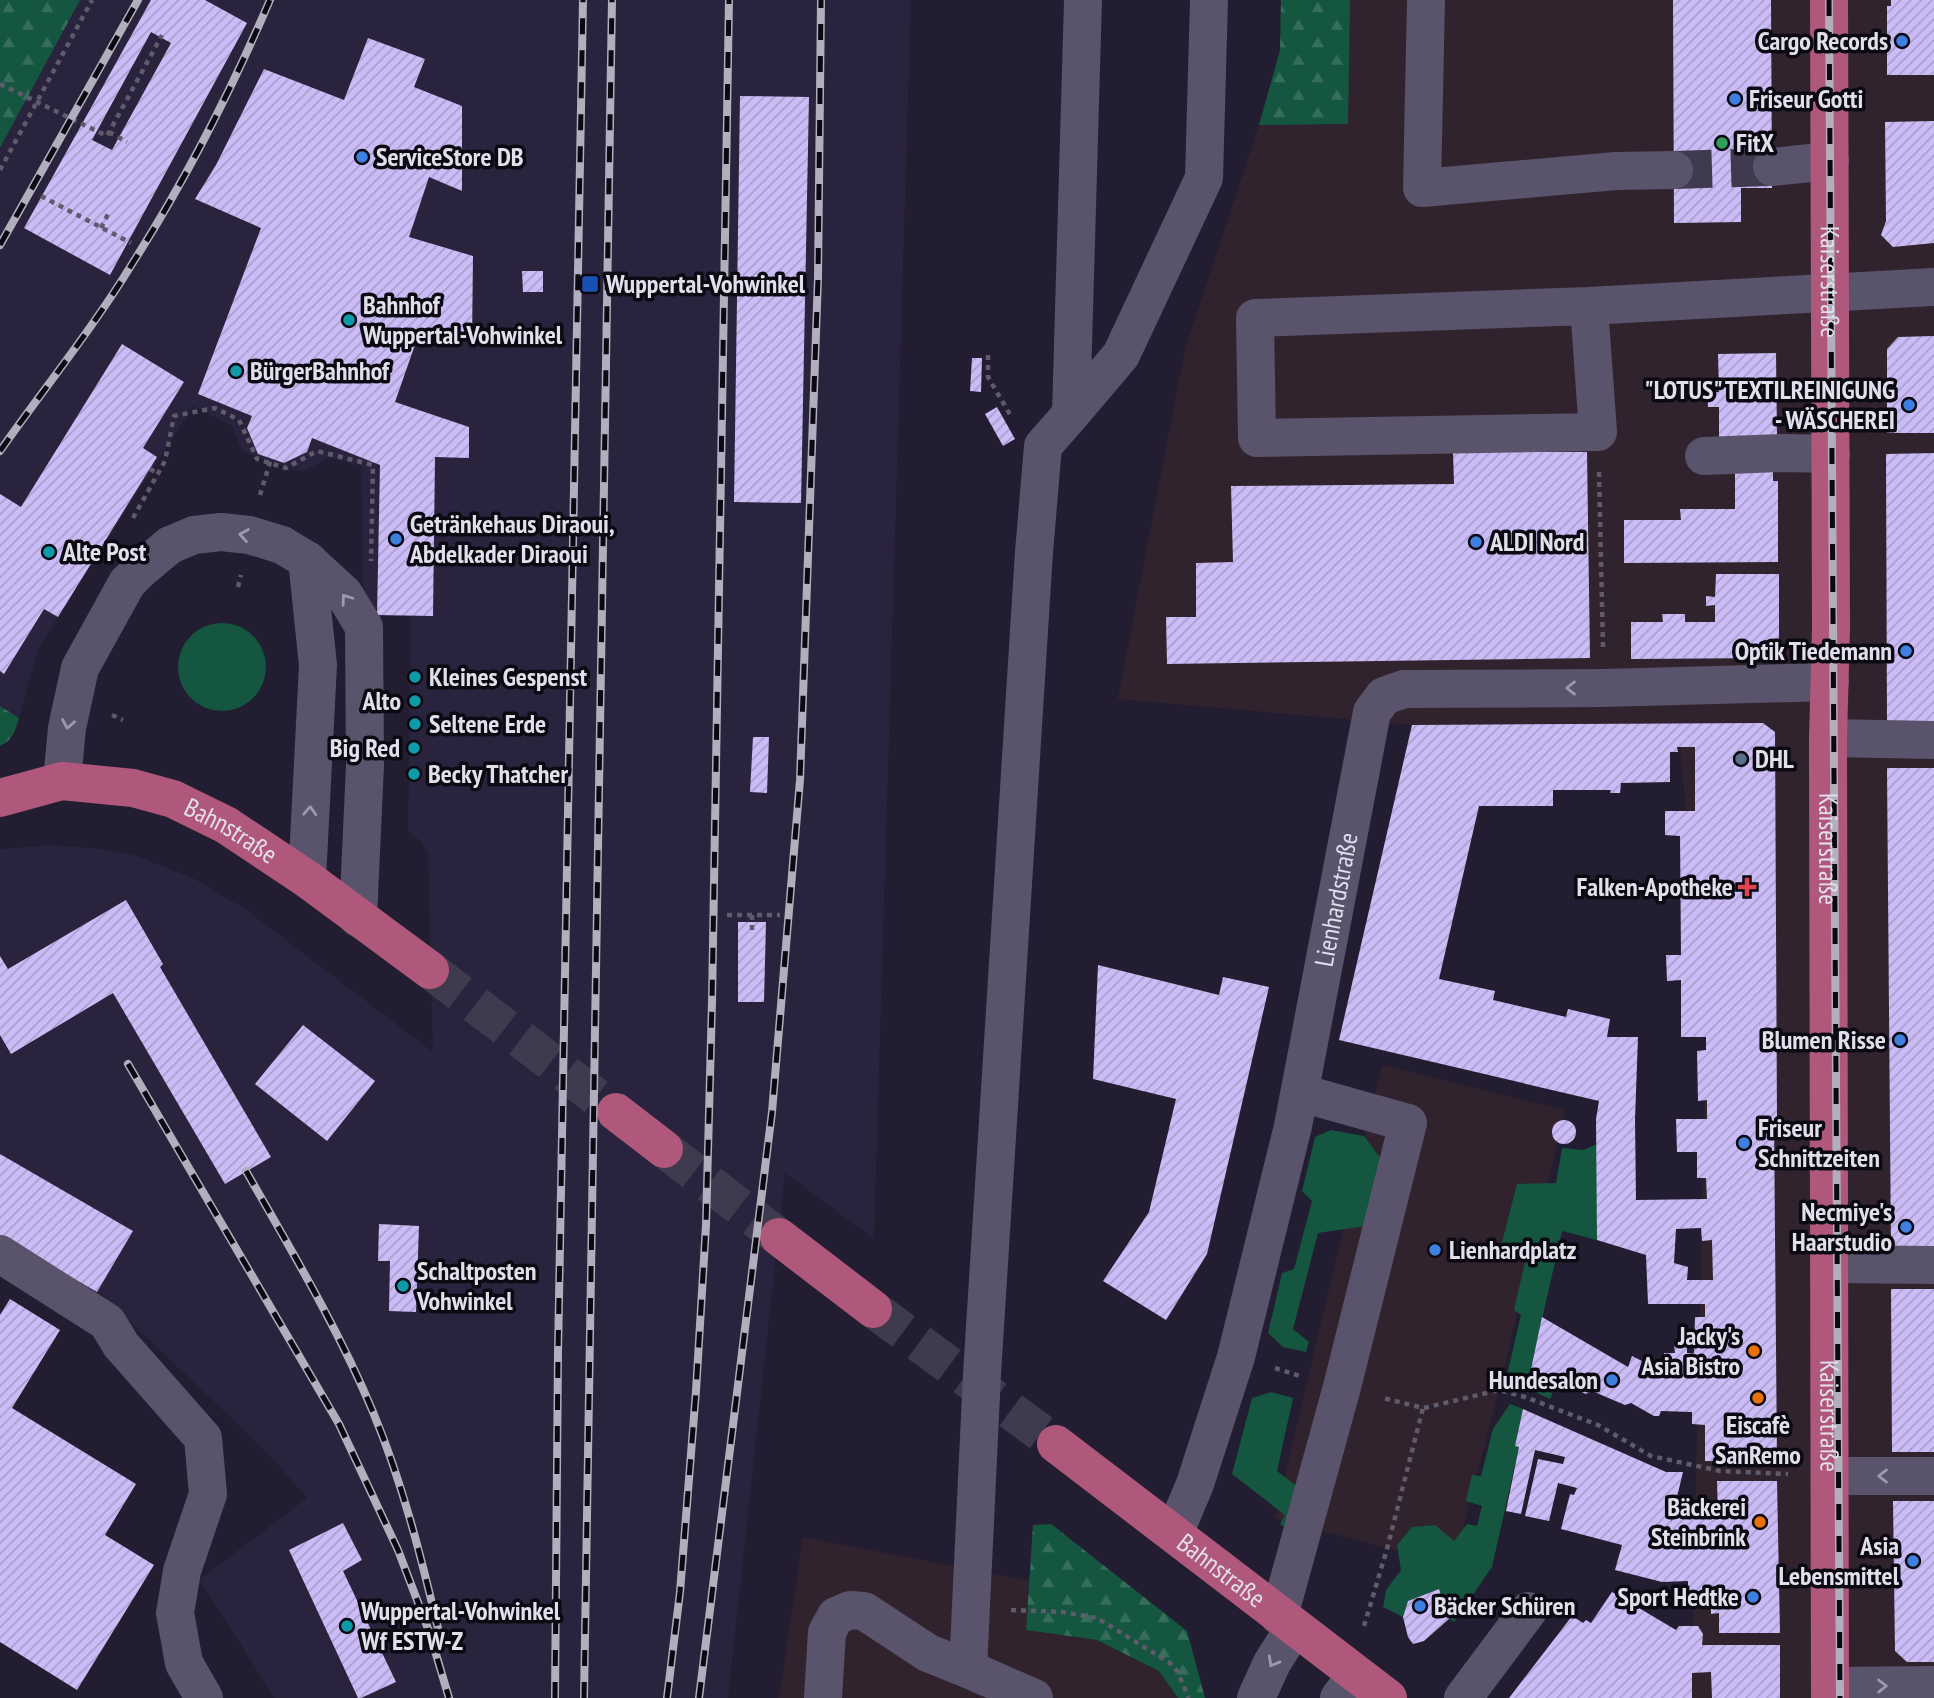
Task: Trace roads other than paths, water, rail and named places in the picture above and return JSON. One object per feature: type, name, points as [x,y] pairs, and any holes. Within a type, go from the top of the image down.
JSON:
[{"type":"main road","name":"Kaiserstraße","points":[[1829,0],[1830,1692]]},
{"type":"main road","name":"Bahnstraße","points":[[0,798],[62,781],[133,788],[173,799],[226,825],[307,879],[430,970]]},
{"type":"main road","points":[[616,1112],[664,1149]]},
{"type":"main road","points":[[779,1237],[873,1309]]},
{"type":"main road","name":"Bahnstraße","points":[[1056,1444],[1287,1622],[1348,1681],[1388,1698]]},
{"type":"street","points":[[1071,414],[1083,0]]},
{"type":"street","points":[[968,1669],[982,1374],[1031,594],[1043,446],[1121,355],[1204,177],[1209,0]]},
{"type":"street","points":[[1426,0],[1422,188],[1616,171],[1674,170]]},
{"type":"street","points":[[1772,167],[1830,161]]},
{"type":"street","points":[[1589,306],[1598,432],[1257,438],[1255,318],[1589,306],[1934,287]]},
{"type":"street","points":[[1704,456],[1830,454]]},
{"type":"street","points":[[62,781],[67,727],[80,668],[127,583],[156,555],[170,545],[194,535],[221,532],[249,535],[282,545],[307,560],[344,594],[364,626],[366,765],[358,918]]},
{"type":"street","points":[[307,560],[318,665],[307,879]]},
{"type":"street","name":"Lienhardstraße","points":[[1174,1534],[1195,1484],[1236,1357],[1301,1093],[1372,712],[1384,696],[1404,689],[1830,682]]},
{"type":"street","points":[[1828,738],[1934,740]]},
{"type":"street","points":[[1256,1698],[1287,1622],[1408,1124],[1301,1093]]},
{"type":"street","points":[[0,1254],[107,1322],[121,1345],[203,1438],[208,1494],[182,1571],[175,1613],[184,1663],[204,1698]]},
{"type":"street","points":[[1830,1265],[1934,1265]]},
{"type":"street","points":[[1831,1476],[1934,1476]]},
{"type":"street","points":[[823,1698],[827,1632],[836,1616],[850,1610],[864,1611],[928,1653],[1033,1698]]},
{"type":"street","points":[[1463,1698],[1528,1611]]},
{"type":"street","points":[[1830,1692],[1934,1685]]},
{"type":"tunnel","points":[[1674,170],[1772,167]]},
{"type":"tunnel","points":[[430,970],[616,1112]]},
{"type":"tunnel","points":[[664,1149],[779,1237]]},
{"type":"tunnel","points":[[873,1309],[1056,1444]]},
{"type":"railway","points":[[0,245],[138,0]]},
{"type":"railway","points":[[0,451],[101,312],[152,233],[206,135],[270,0]]},
{"type":"railway","points":[[555,1698],[558,1353],[583,0]]},
{"type":"railway","points":[[584,1698],[612,0]]},
{"type":"railway","points":[[667,1698],[680,1592],[706,1225],[729,0]]},
{"type":"railway","points":[[699,1698],[772,1112],[800,780],[818,278],[821,0]]},
{"type":"railway","points":[[1829,0],[1840,1698]]},
{"type":"railway","points":[[128,1064],[339,1424],[398,1550],[430,1634],[449,1698]]},
{"type":"railway","points":[[246,1171],[329,1320],[373,1412],[403,1495],[440,1637]]},
{"type":"place","name":"Cargo Records","points":[[1902,41]]},
{"type":"place","name":"Friseur Gotti","points":[[1735,99]]},
{"type":"place","name":"FitX","points":[[1722,143]]},
{"type":"place","name":"ServiceStore DB","points":[[362,157]]},
{"type":"place","name":"Wuppertal-Vohwinkel","points":[[590,284]]},
{"type":"place","name":"Bahnhof Wuppertal-Vohwinkel","points":[[349,320]]},
{"type":"place","name":"BürgerBahnhof","points":[[236,371]]},
{"type":"place","name":"\"LOTUS\" TEXTILREINIGUNG - WÄSCHEREI","points":[[1909,405]]},
{"type":"place","name":"Getränkehaus Diraoui, Abdelkader Diraoui","points":[[396,539]]},
{"type":"place","name":"ALDI Nord","points":[[1476,542]]},
{"type":"place","name":"Alte Post","points":[[49,552]]},
{"type":"place","name":"Optik Tiedemann","points":[[1906,651]]},
{"type":"place","name":"Kleines Gespenst","points":[[415,677]]},
{"type":"place","name":"Alto","points":[[415,701]]},
{"type":"place","name":"Seltene Erde","points":[[415,724]]},
{"type":"place","name":"Big Red","points":[[414,748]]},
{"type":"place","name":"DHL","points":[[1741,759]]},
{"type":"place","name":"Becky Thatcher","points":[[414,774]]},
{"type":"place","name":"Falken-Apotheke","points":[[1747,887]]},
{"type":"place","name":"Blumen Risse","points":[[1900,1040]]},
{"type":"place","name":"Friseur Schnittzeiten","points":[[1744,1143]]},
{"type":"place","name":"Necmiye's Haarstudio","points":[[1906,1227]]},
{"type":"place","name":"Lienhardplatz","points":[[1435,1250]]},
{"type":"place","name":"Schaltposten Vohwinkel","points":[[403,1286]]},
{"type":"place","name":"Jacky's Asia Bistro","points":[[1754,1351]]},
{"type":"place","name":"Hundesalon","points":[[1612,1380]]},
{"type":"place","name":"Eiscafè SanRemo","points":[[1758,1398]]},
{"type":"place","name":"Bäckerei Steinbrink","points":[[1760,1522]]},
{"type":"place","name":"Asia Lebensmittel","points":[[1913,1561]]},
{"type":"place","name":"Sport Hedtke","points":[[1753,1597]]},
{"type":"place","name":"Bäcker Schüren","points":[[1420,1606]]},
{"type":"place","name":"Wuppertal-Vohwinkel Wf ESTW-Z","points":[[347,1626]]}]
